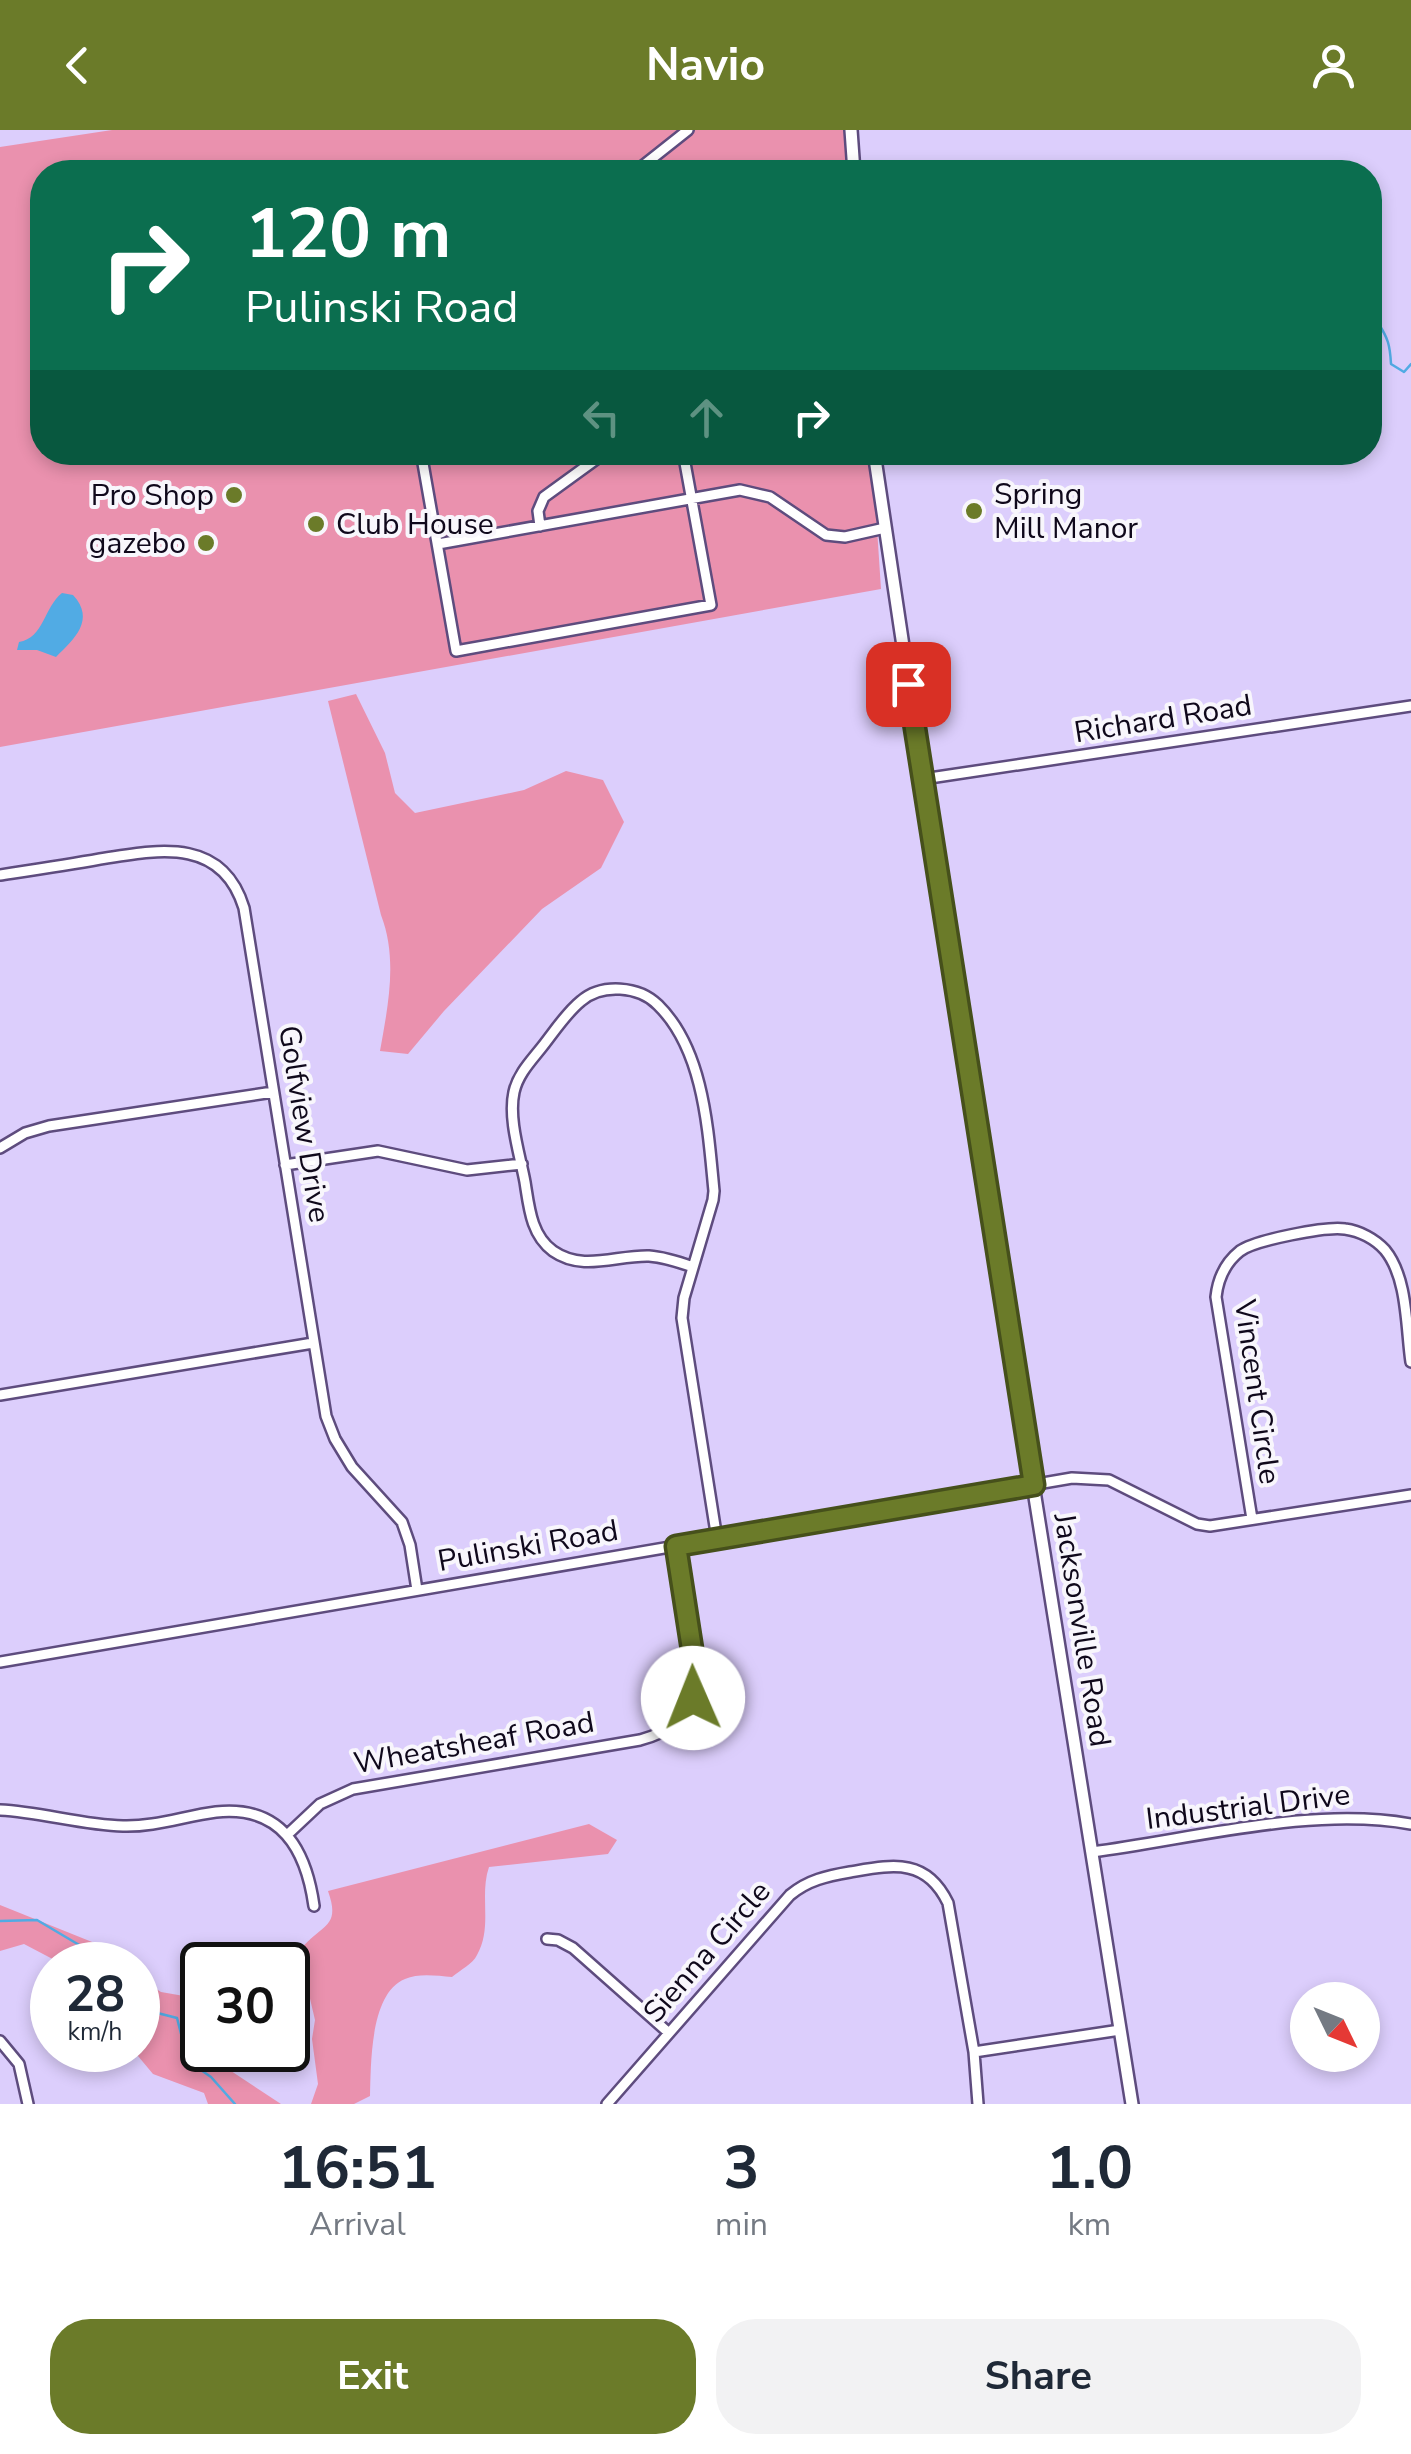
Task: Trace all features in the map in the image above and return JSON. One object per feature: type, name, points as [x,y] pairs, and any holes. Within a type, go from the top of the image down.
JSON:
[{"type":"main road","points":[[851,130],[853,160]]},
{"type":"main road","name":"Jacksonville Road","points":[[876,465],[1132,2104]]},
{"type":"street","points":[[650,160],[688,130]]},
{"type":"street","points":[[423,465],[456,651],[711,605],[686,465]]},
{"type":"street","points":[[540,526],[538,510],[544,497],[588,465]]},
{"type":"street","points":[[438,544],[740,490],[770,497],[826,535],[845,537],[884,528]]},
{"type":"street","name":"Richard Road","points":[[923,779],[1411,706]]},
{"type":"street","name":"Golfview Drive","points":[[0,875],[162,850],[197,856],[215,866],[234,886],[244,908],[326,1416],[334,1438],[359,1475],[402,1522],[417,1590]]},
{"type":"street","points":[[693,1267],[644,1256],[582,1262],[554,1252],[536,1231],[513,1100],[527,1066],[585,998],[614,989],[645,996],[660,1006],[672,1022],[695,1068],[714,1190],[682,1318],[717,1539]]},
{"type":"street","points":[[0,1148],[25,1132],[49,1126],[274,1092]]},
{"type":"street","points":[[285,1165],[367,1151],[396,1153],[467,1170],[522,1164]]},
{"type":"street","name":"Vincent Circle","points":[[1252,1520],[1216,1302],[1217,1284],[1231,1260],[1263,1240],[1338,1228],[1373,1240],[1387,1252],[1398,1274],[1411,1362]]},
{"type":"street","points":[[0,1396],[314,1343]]},
{"type":"street","name":"Pulinski Road","points":[[0,1662],[1072,1478],[1098,1478],[1120,1484],[1197,1524],[1210,1526],[1411,1495]]},
{"type":"street","name":"Wheatsheaf Road","points":[[287,1835],[320,1804],[353,1789],[640,1740],[676,1724],[693,1698],[696,1675],[676,1546]]},
{"type":"street","points":[[0,1810],[122,1826],[233,1811],[257,1816],[287,1835],[306,1866],[314,1906]]},
{"type":"street","name":"Industrial Drive","points":[[1092,1852],[1323,1819],[1363,1818],[1411,1824]]},
{"type":"street","name":"Sienna Circle","points":[[607,2104],[797,1890],[814,1880],[892,1865],[924,1874],[948,1903],[974,2052],[978,2104]]},
{"type":"street","points":[[547,1938],[573,1948],[670,2033]]},
{"type":"street","points":[[974,2052],[1120,2030]]},
{"type":"street","points":[[0,2042],[20,2064],[28,2104]]},
{"type":"shaded area","points":[[112,130],[851,130],[853,160],[30,160],[30,465],[873,465],[881,589],[0,747],[0,147]]},
{"type":"shaded area","points":[[356,694],[385,753],[395,793],[415,813],[524,790],[566,771],[603,780],[624,822],[601,868],[542,909],[408,1054],[380,1051],[390,983],[389,948],[328,701]]},
{"type":"shaded area","points":[[589,1824],[617,1840],[608,1854],[489,1867],[484,1934],[475,1958],[452,1977],[416,1976],[393,1987],[375,2030],[370,2096],[354,2104],[311,2104],[318,2084],[308,1942],[330,1920],[332,1904],[328,1891]]},
{"type":"shaded area","points":[[0,1905],[92,1942],[30,1942],[30,1947],[24,1944],[0,1951]]},
{"type":"shaded area","points":[[160,1991],[180,1995],[180,2072],[233,2072],[281,2104],[208,2104],[204,2093],[153,2074],[160,2072]]},
{"type":"water","points":[[62,593],[73,595],[83,613],[75,636],[56,657],[37,650],[17,650],[19,642],[34,635]]},
{"type":"waterway","points":[[1382,330],[1391,364],[1404,372],[1411,364]]},
{"type":"waterway","points":[[0,1921],[37,1920],[74,1942]]},
{"type":"waterway","points":[[160,2014],[177,2018],[188,2061],[211,2077],[235,2104]]},
{"type":"place","name":"Pro Shop","points":[[234,495]]},
{"type":"place","name":"Spring Mill Manor","points":[[974,511]]},
{"type":"place","name":"Club House","points":[[316,524]]},
{"type":"place","name":"gazebo","points":[[206,543]]},
{"type":"route","points":[[693,1698],[696,1675],[676,1546],[1034,1485],[960,1034],[908,684]]}]
